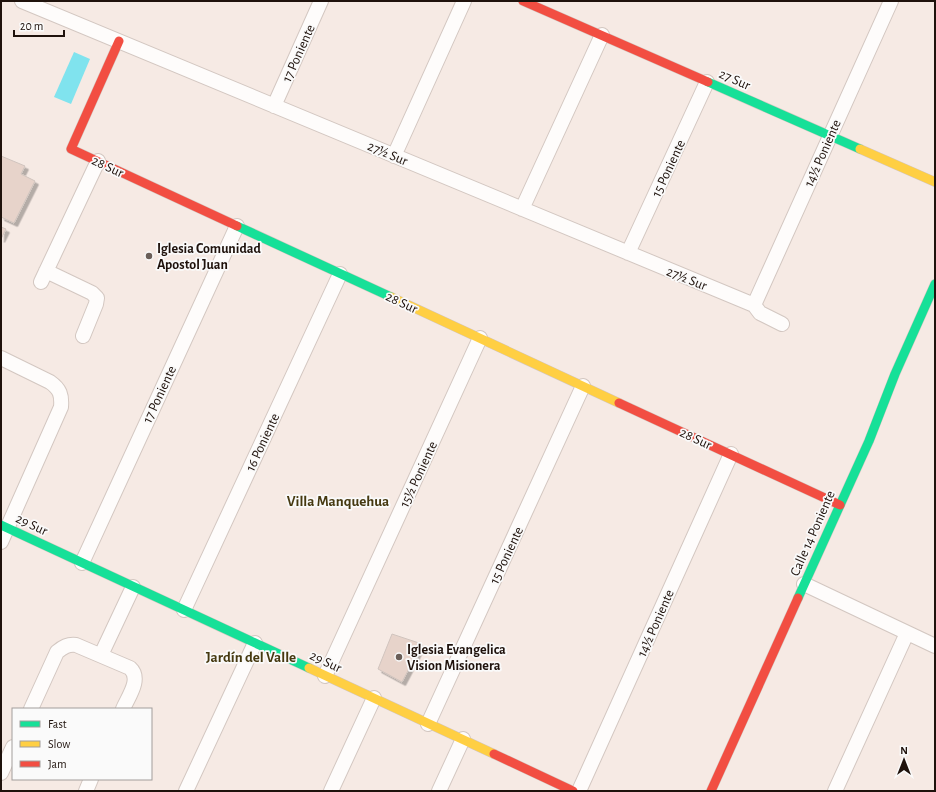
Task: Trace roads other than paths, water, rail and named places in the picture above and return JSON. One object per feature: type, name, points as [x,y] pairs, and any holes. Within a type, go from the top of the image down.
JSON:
[{"type":"street","name":"17 Poniente","points":[[274,106],[321,1]]},
{"type":"street","points":[[394,156],[464,1]]},
{"type":"street","name":"27 Sur","points":[[523,1],[935,182]]},
{"type":"street","name":"14½ Poniente","points":[[754,305],[890,1]]},
{"type":"street","name":"27½ Sur","points":[[26,2],[754,305],[760,313],[782,324]]},
{"type":"street","points":[[522,209],[602,35]]},
{"type":"street","name":"28 Sur","points":[[119,41],[71,149],[840,505]]},
{"type":"street","name":"15 Poniente","points":[[628,253],[707,82]]},
{"type":"street","points":[[83,336],[97,298],[92,293],[43,277],[98,161]]},
{"type":"street","name":"17 Poniente","points":[[82,563],[237,226]]},
{"type":"street","name":"16 Poniente","points":[[184,610],[340,274]]},
{"type":"street","name":"Calle 14 Poniente","points":[[710,791],[869,441],[895,374],[935,284]]},
{"type":"street","name":"15½ Poniente","points":[[325,676],[480,338]]},
{"type":"street","points":[[1,358],[50,382],[61,392],[61,408],[4,527],[1,542]]},
{"type":"street","name":"15 Poniente","points":[[428,724],[583,386]]},
{"type":"street","name":"14½ Poniente","points":[[579,791],[731,454]]},
{"type":"street","name":"29 Sur","points":[[4,527],[574,791]]},
{"type":"street","points":[[804,584],[935,646]]},
{"type":"street","points":[[102,655],[134,587]]},
{"type":"street","points":[[835,791],[907,633]]},
{"type":"street","points":[[186,791],[254,643]]},
{"type":"street","points":[[31,708],[57,652],[61,648],[71,645],[76,645],[102,655],[130,668],[134,674],[134,684],[123,708]]},
{"type":"street","points":[[331,791],[374,698]]},
{"type":"street","points":[[439,791],[462,739]]},
{"type":"street","points":[[1,773],[12,749]]},
{"type":"street","points":[[86,791],[91,780]]},
{"type":"water","points":[[74,52],[90,59],[71,104],[54,97]]},
{"type":"place","name":"Iglesia Comunidad Apostol Juan","points":[[149,256]]},
{"type":"place","name":"Iglesia Evangelica Vision Misionera","points":[[399,657]]},
{"type":"district","name":"Villa Manquehua","points":[[338,501]]},
{"type":"district","name":"Jardín del Valle","points":[[251,657]]}]
